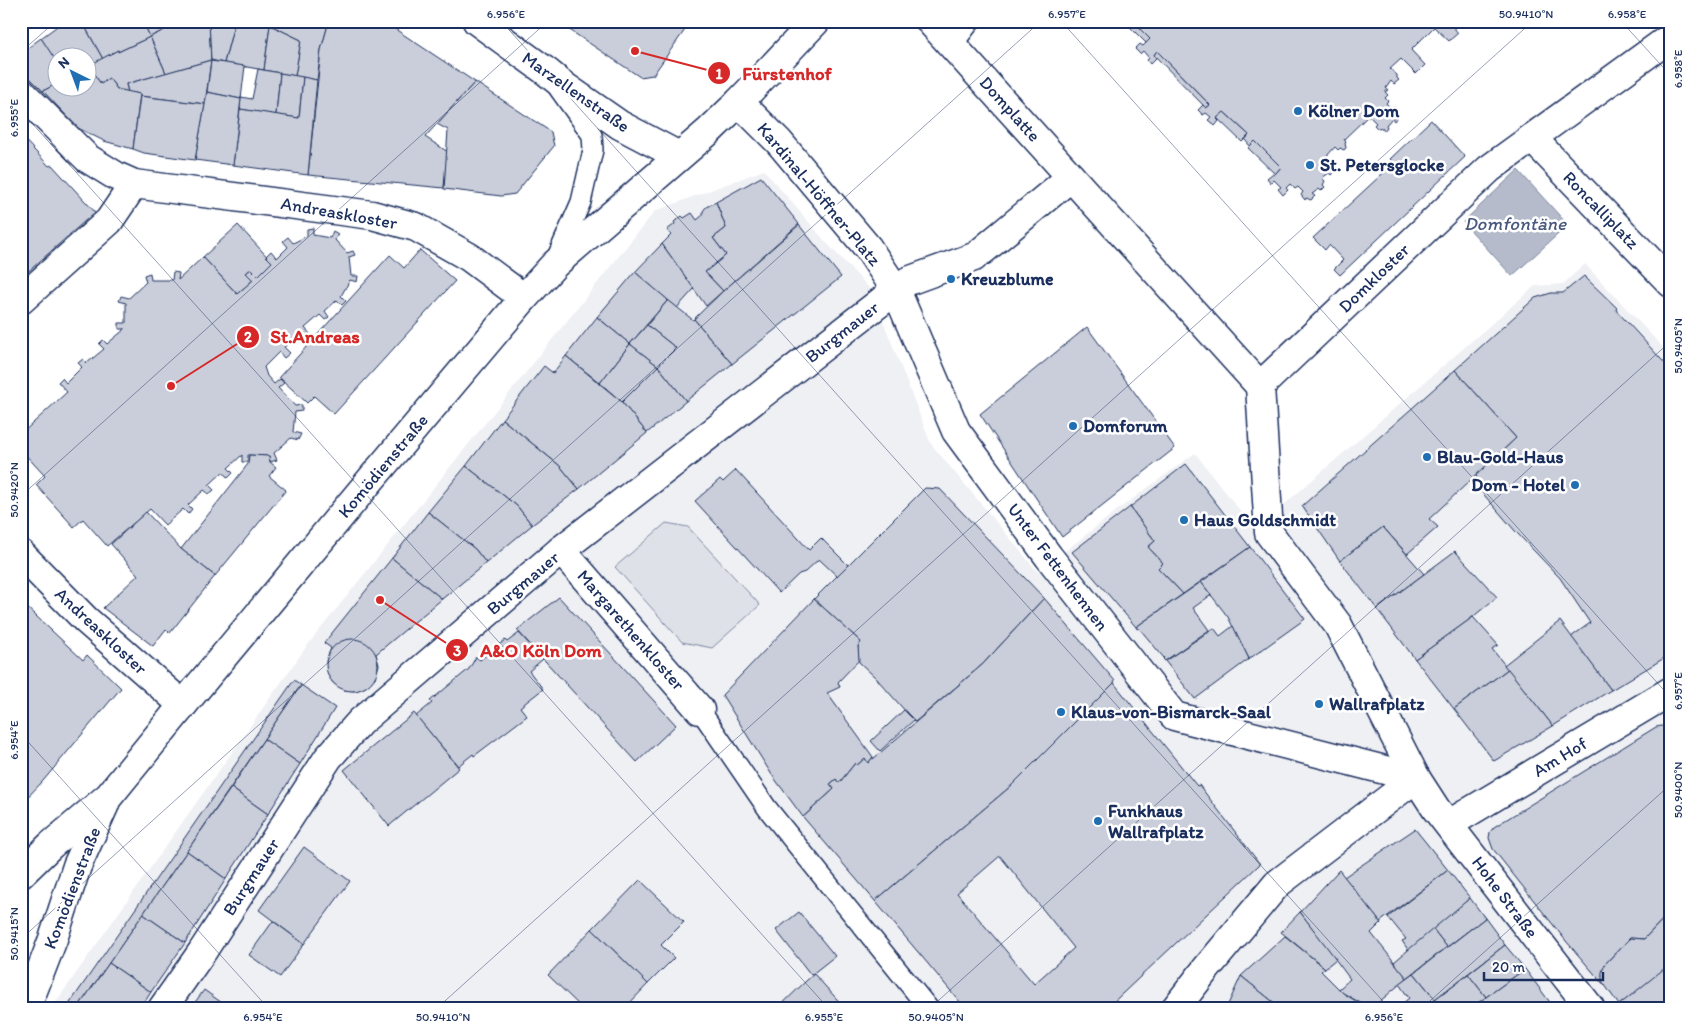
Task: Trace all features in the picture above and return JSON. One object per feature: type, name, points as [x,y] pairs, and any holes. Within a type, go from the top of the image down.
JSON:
[{"type":"street","name":"Marzellenstraße","points":[[477,21],[620,125],[679,156]]},
{"type":"street","name":"Komödienstraße","points":[[21,874],[51,845],[109,796],[524,298],[555,264],[709,131],[816,21]]},
{"type":"street","name":"Domplatte","points":[[930,21],[957,32],[1071,177],[1260,386]]},
{"type":"street","points":[[1532,138],[1671,37]]},
{"type":"street","name":"Andreaskloster","points":[[21,92],[86,158],[116,176],[134,184],[372,215],[416,227],[469,257],[524,298]]},
{"type":"street","name":"Kardinal-Höffner-Platz","points":[[739,102],[779,142],[868,248],[896,290],[964,426]]},
{"type":"street","name":"Domkloster","points":[[1260,386],[1489,169],[1532,138]]},
{"type":"street","name":"Roncalliplatz","points":[[1532,138],[1671,283]]},
{"type":"street","points":[[896,290],[908,280],[978,254],[1071,177]]},
{"type":"street","points":[[21,300],[109,221],[134,184]]},
{"type":"street","name":"Burgmauer","points":[[162,1009],[202,952],[328,758],[360,722],[561,550],[896,290]]},
{"type":"street","points":[[1260,386],[1269,533],[1338,624],[1416,778],[1443,817]]},
{"type":"street","name":"Unter Fettenhennen","points":[[964,426],[1049,557],[1174,716],[1416,778]]},
{"type":"street","name":"Margarethenkloster","points":[[561,550],[700,710]]},
{"type":"street","name":"Andreaskloster","points":[[21,554],[86,620],[183,705]]},
{"type":"street","name":"Am Hof","points":[[1443,817],[1671,691]]},
{"type":"street","points":[[1175,1009],[1277,884],[1416,778]]},
{"type":"street","name":"Komödienstraße","points":[[26,1009],[54,938],[77,866],[109,796]]},
{"type":"street","name":"Hohe Straße","points":[[1443,817],[1591,1009]]},
{"type":"lane","points":[[547,72],[592,135],[593,150],[581,202],[555,264]]},
{"type":"lane","points":[[700,710],[767,808],[929,1009]]},
{"type":"shaded area","points":[[764,170],[825,241],[871,290],[931,444],[1038,572],[1195,453],[1255,530],[1535,286],[1563,284],[1585,264],[1671,356],[1671,1009],[51,1009],[306,647],[655,211]]},
{"type":"shaded area","points":[[666,523],[688,527],[760,605],[712,648],[682,642],[615,567]]},
{"type":"water","name":"Domfontäne","points":[[1518,170],[1568,225],[1512,276],[1463,222]]},
{"type":"building","points":[[64,21],[82,21],[97,48],[48,49],[41,38]]},
{"type":"building","points":[[82,21],[143,21],[150,37],[118,52],[118,50],[103,59]]},
{"type":"building","points":[[143,21],[183,21],[150,37]]},
{"type":"building","points":[[183,21],[209,21],[211,60],[166,73],[150,37]]},
{"type":"building","points":[[209,21],[235,21],[224,63],[211,60]]},
{"type":"building","points":[[235,21],[262,21],[270,25],[264,70],[224,63]]},
{"type":"building","points":[[272,21],[329,21],[321,50],[317,80],[295,76],[301,40],[270,25]]},
{"type":"building","points":[[329,21],[383,21],[475,82],[425,137],[448,152],[444,188],[308,175],[321,50]]},
{"type":"building","points":[[556,21],[680,21],[687,27],[653,75],[640,77]]},
{"type":"building","points":[[1124,21],[1132,21],[1150,39],[1146,43]]},
{"type":"building","name":"Kölner Dom","points":[[1132,21],[1448,21],[1458,33],[1449,41],[1434,27],[1411,50],[1425,65],[1416,74],[1401,59],[1390,69],[1397,75],[1399,80],[1394,84],[1391,81],[1386,88],[1388,90],[1385,92],[1388,95],[1385,98],[1388,101],[1386,103],[1392,109],[1394,107],[1398,111],[1395,115],[1397,118],[1394,121],[1392,118],[1384,131],[1382,128],[1378,129],[1374,125],[1376,123],[1370,117],[1367,117],[1344,139],[1346,148],[1344,150],[1340,148],[1338,150],[1335,147],[1324,159],[1333,166],[1334,172],[1322,178],[1325,181],[1323,185],[1325,187],[1321,191],[1319,189],[1312,194],[1315,196],[1311,200],[1306,198],[1305,200],[1301,195],[1303,192],[1298,187],[1295,189],[1290,184],[1286,188],[1288,190],[1283,195],[1278,189],[1281,187],[1274,180],[1271,183],[1267,178],[1272,174],[1274,175],[1281,167],[1255,141],[1250,146],[1245,140],[1249,135],[1224,112],[1217,119],[1219,121],[1215,126],[1208,120],[1211,117],[1206,113],[1203,115],[1198,110],[1203,105],[1206,108],[1210,105],[1157,51],[1154,55],[1156,58],[1150,64],[1147,60],[1149,58],[1143,51],[1140,54],[1135,49],[1140,44],[1143,46],[1150,39]]},
{"type":"building","points":[[270,25],[301,40],[295,76],[264,70]]},
{"type":"building","points":[[150,37],[166,73],[126,84],[128,92],[117,89],[109,78],[101,84],[98,80],[98,61],[118,50],[118,52]]},
{"type":"building","points":[[41,38],[48,49],[48,88],[43,91],[21,69],[21,53]]},
{"type":"building","points":[[98,50],[103,59],[98,61]]},
{"type":"building","points":[[1157,51],[1210,105],[1206,108],[1154,55]]},
{"type":"building","points":[[211,60],[205,104],[140,96],[140,94],[128,92],[126,84]]},
{"type":"building","points":[[211,61],[245,66],[241,99],[207,92]]},
{"type":"building","points":[[258,69],[280,73],[276,115],[240,109],[241,97],[252,99]]},
{"type":"building","points":[[280,73],[303,77],[299,118],[276,115]]},
{"type":"building","points":[[303,77],[317,80],[308,175],[233,165],[240,109],[299,118]]},
{"type":"building","points":[[109,78],[117,89],[140,94],[133,149],[104,141],[78,128],[50,98],[98,98],[98,80],[101,84]]},
{"type":"building","points":[[475,82],[551,132],[554,146],[515,194],[501,196],[444,189],[448,130],[437,124]]},
{"type":"building","points":[[48,88],[48,96],[43,91]]},
{"type":"building","points":[[207,92],[241,99],[233,165],[195,160]]},
{"type":"building","points":[[140,96],[205,104],[195,160],[144,153],[133,149]]},
{"type":"building","points":[[1224,112],[1249,135],[1242,142],[1217,118]]},
{"type":"building","points":[[1431,120],[1465,157],[1340,275],[1334,269],[1343,260],[1329,245],[1325,250],[1313,238],[1394,163],[1390,159]]},
{"type":"building","points":[[21,136],[49,166],[52,165],[95,212],[21,278]]},
{"type":"building","points":[[1255,141],[1281,167],[1275,174],[1248,148]]},
{"type":"building","points":[[761,177],[799,224],[723,291],[705,272],[726,255],[713,238],[726,228],[716,202]]},
{"type":"building","points":[[716,202],[726,228],[713,238],[726,255],[705,272],[723,291],[706,306],[662,244],[671,235],[667,230],[675,224],[674,222],[682,216],[684,218],[692,213],[697,220],[703,215],[706,207]]},
{"type":"building","points":[[238,225],[272,262],[258,276],[251,269],[246,273],[253,280],[237,294],[203,257]]},
{"type":"building","points":[[799,225],[841,277],[732,364],[694,319],[723,291]]},
{"type":"building","points":[[313,228],[313,235],[330,238],[333,231],[338,234],[335,240],[347,253],[353,251],[355,255],[349,257],[351,276],[358,276],[357,282],[350,280],[341,296],[346,301],[342,305],[337,300],[325,311],[329,317],[325,320],[320,315],[305,328],[310,334],[306,338],[301,333],[284,347],[290,353],[284,358],[279,352],[264,367],[267,376],[274,384],[280,379],[284,383],[278,388],[295,406],[302,405],[302,411],[295,412],[293,432],[301,434],[298,440],[291,438],[274,453],[277,460],[270,462],[269,456],[248,455],[248,462],[242,462],[242,455],[228,468],[233,473],[228,478],[223,472],[209,485],[214,490],[209,494],[204,490],[188,505],[192,509],[188,514],[183,509],[165,525],[150,509],[107,546],[83,519],[74,527],[36,485],[45,476],[21,450],[21,434],[67,392],[58,382],[62,378],[66,383],[82,367],[78,363],[83,359],[87,363],[104,349],[99,344],[103,340],[107,344],[125,329],[119,329],[119,323],[126,323],[126,303],[119,301],[121,296],[129,298],[146,282],[144,275],[150,273],[151,280],[172,280],[173,272],[179,273],[178,280],[203,257],[237,294],[253,280],[246,273],[251,269],[258,276],[272,262],[266,256],[271,251],[277,258],[288,247],[283,241],[288,237],[293,243],[307,236],[307,229]]},
{"type":"building","points":[[662,244],[694,289],[677,308],[635,272]]},
{"type":"building","points":[[420,250],[455,281],[334,414],[314,396],[307,403],[279,377],[390,255],[404,268]]},
{"type":"building","points":[[635,272],[668,300],[630,344],[597,317]]},
{"type":"building","name":"Dom - Hotel","points":[[1584,276],[1617,308],[1616,310],[1671,370],[1671,654],[1611,690],[1571,637],[1590,623],[1560,578],[1516,532],[1479,489],[1476,475],[1516,438],[1455,370],[1535,298],[1551,293],[1563,293]]},
{"type":"building","points":[[668,300],[694,319],[732,364],[686,401],[658,366],[676,348],[647,325]]},
{"type":"building","points":[[597,317],[630,344],[600,383],[566,356]]},
{"type":"building","points":[[647,325],[676,348],[658,366],[630,344]]},
{"type":"building","name":"Domforum","points":[[1087,327],[1175,448],[1062,537],[980,414]]},
{"type":"building","points":[[630,344],[658,366],[622,402],[600,383]]},
{"type":"building","points":[[566,356],[622,402],[647,433],[579,489],[560,466],[502,419],[544,366],[553,373]]},
{"type":"building","points":[[658,366],[686,401],[647,433],[622,402]]},
{"type":"building","name":"Blau-Gold-Haus","points":[[1455,370],[1516,438],[1429,519],[1438,527],[1407,554],[1383,527],[1340,561],[1302,506]]},
{"type":"building","points":[[502,419],[560,466],[579,489],[532,525],[517,506],[466,466]]},
{"type":"building","points":[[249,455],[269,456],[270,462],[276,467],[269,476],[286,490],[215,576],[181,549],[248,464]]},
{"type":"building","name":"Haus Goldschmidt","points":[[1186,464],[1250,547],[1183,594],[1158,568],[1163,563],[1148,547],[1155,541],[1130,507]]},
{"type":"building","points":[[466,466],[517,506],[532,525],[486,563],[475,549],[428,512]]},
{"type":"building","points":[[736,470],[809,550],[821,538],[848,565],[837,576],[819,559],[805,572],[799,574],[779,593],[695,501],[720,479],[723,482]]},
{"type":"building","points":[[925,488],[940,489],[1044,598],[983,664],[915,722],[876,678],[859,662],[858,646],[861,642],[814,599]]},
{"type":"building","points":[[1130,507],[1155,541],[1148,547],[1163,563],[1158,568],[1183,594],[1136,627],[1072,552]]},
{"type":"building","points":[[146,512],[181,549],[215,576],[170,633],[166,629],[153,646],[103,608],[138,575],[111,544]]},
{"type":"building","points":[[428,512],[475,549],[486,563],[442,599],[392,558]]},
{"type":"building","points":[[1383,527],[1424,574],[1377,609],[1340,561]]},
{"type":"building","points":[[1250,547],[1305,619],[1249,659],[1228,617],[1201,582]]},
{"type":"building","points":[[1455,551],[1497,597],[1415,659],[1377,609]]},
{"type":"building","points":[[392,558],[442,599],[376,654],[379,665],[375,678],[366,687],[355,691],[344,690],[333,683],[328,675],[326,661],[331,648],[324,643]]},
{"type":"building","points":[[1201,582],[1211,595],[1193,608],[1209,630],[1165,661],[1139,628],[1137,629],[1136,627]]},
{"type":"building","points":[[559,597],[676,725],[637,762],[517,630]]},
{"type":"building","points":[[1044,598],[1115,681],[1114,683],[1011,786],[875,901],[803,817],[834,789],[830,784],[836,779],[839,783],[855,763],[857,765],[865,758],[868,763],[983,664]]},
{"type":"building","points":[[814,599],[861,642],[858,646],[859,660],[838,682],[840,687],[827,693],[873,757],[868,763],[865,758],[857,765],[855,763],[839,783],[836,779],[830,784],[834,789],[803,817],[772,775],[722,695]]},
{"type":"building","points":[[21,602],[83,660],[87,655],[121,688],[43,781],[21,804]]},
{"type":"building","points":[[1473,617],[1498,645],[1492,649],[1508,669],[1454,709],[1415,659]]},
{"type":"building","points":[[1560,621],[1611,690],[1553,726],[1504,665]]},
{"type":"building","points":[[1233,626],[1249,659],[1195,699],[1165,661],[1214,628],[1220,636]]},
{"type":"building","points":[[519,633],[543,659],[529,671],[543,689],[520,707],[527,716],[458,766],[416,716],[432,703],[430,701],[469,669],[476,657],[480,660],[505,640],[507,642]]},
{"type":"building","points":[[347,639],[357,639],[371,646],[378,660],[378,670],[371,684],[357,691],[347,691],[337,687],[330,680],[326,670],[326,660],[330,650],[337,643]]},
{"type":"building","points":[[1508,669],[1553,726],[1494,761],[1454,709]]},
{"type":"building","points":[[294,680],[301,685],[77,1009],[72,1009],[68,1006]]},
{"type":"building","name":"Funkhaus Wallrafplatz","points":[[1114,683],[1197,786],[1199,785],[1260,864],[1106,1009],[966,1009],[875,901],[1011,786]],"holes":[[[1000,856],[1074,948],[1034,984],[957,893]]]},
{"type":"building","points":[[301,685],[335,708],[300,764],[264,739]]},
{"type":"building","points":[[904,710],[914,720],[880,751],[871,741]]},
{"type":"building","points":[[414,713],[459,768],[389,826],[344,770]]},
{"type":"building","points":[[1656,727],[1671,728],[1671,911],[1644,939],[1630,938],[1605,964],[1602,975],[1605,986],[1566,941],[1493,849],[1489,838],[1490,832],[1494,827]]},
{"type":"building","points":[[264,739],[300,764],[268,814],[231,788]]},
{"type":"building","points":[[231,788],[268,814],[226,879],[187,851]]},
{"type":"building","points":[[1415,829],[1448,870],[1380,922],[1344,877]]},
{"type":"building","points":[[304,847],[350,881],[304,944],[259,910]]},
{"type":"building","points":[[187,851],[226,879],[185,943],[143,914]]},
{"type":"building","points":[[1339,870],[1381,923],[1371,933],[1407,978],[1371,1009],[1339,989],[1350,979],[1300,912]]},
{"type":"building","points":[[1448,870],[1470,898],[1409,951],[1402,941],[1406,939],[1388,917]]},
{"type":"building","points":[[640,880],[684,922],[661,945],[674,958],[648,984],[592,929]]},
{"type":"building","points":[[1470,898],[1485,918],[1447,947],[1433,929]]},
{"type":"building","points":[[1671,911],[1671,965],[1619,1005],[1602,981],[1602,972],[1605,964],[1630,938],[1644,939]]},
{"type":"building","points":[[799,912],[835,956],[811,975],[776,930]]},
{"type":"building","points":[[1300,912],[1336,959],[1325,968],[1281,932]]},
{"type":"building","points":[[143,914],[185,943],[151,992],[109,963]]},
{"type":"building","points":[[1485,918],[1505,945],[1435,999],[1414,973]]},
{"type":"building","points":[[273,921],[304,944],[280,977],[249,955]]},
{"type":"building","points":[[592,929],[648,984],[624,1009],[615,1009],[608,1003],[603,1009],[583,1009],[548,975]]},
{"type":"building","points":[[1433,929],[1447,947],[1407,978],[1394,962]]},
{"type":"building","points":[[1285,936],[1325,968],[1321,971],[1343,993],[1369,1009],[1282,1009],[1241,976]]},
{"type":"building","points":[[1505,945],[1525,969],[1486,997],[1468,974]]},
{"type":"building","points":[[109,963],[151,992],[140,1009],[77,1009]]},
{"type":"building","points":[[1670,964],[1671,1000],[1660,1009],[1622,1009],[1619,1005]]},
{"type":"building","points":[[1525,969],[1555,1009],[1469,1009],[1486,997]]},
{"type":"building","points":[[1414,973],[1443,1009],[1396,1009],[1409,998],[1399,984]]},
{"type":"building","points":[[814,974],[846,1009],[777,1009],[806,981]]},
{"type":"building","points":[[1468,974],[1486,997],[1469,1009],[1443,1009],[1435,999]]},
{"type":"building","points":[[1241,976],[1282,1009],[1226,1009]]},
{"type":"building","points":[[204,990],[218,1000],[231,1009],[190,1009]]},
{"type":"building","points":[[1671,1000],[1671,1009],[1660,1009]]},
{"type":"place","name":"Fürstenhof","points":[[635,51]]},
{"type":"place","name":"Kölner Dom","points":[[1298,111]]},
{"type":"place","name":"St. Petersglocke","points":[[1310,165]]},
{"type":"place","name":"Kreuzblume","points":[[951,279]]},
{"type":"place","name":"St.Andreas","points":[[171,386]]},
{"type":"place","name":"Domforum","points":[[1073,426]]},
{"type":"place","name":"Blau-Gold-Haus","points":[[1427,457]]},
{"type":"place","name":"Dom - Hotel","points":[[1575,485]]},
{"type":"place","name":"Haus Goldschmidt","points":[[1184,520]]},
{"type":"place","name":"A&O Köln Dom","points":[[380,600]]},
{"type":"place","name":"Wallrafplatz","points":[[1319,704]]},
{"type":"place","name":"Klaus-von-Bismarck-Saal","points":[[1061,712]]},
{"type":"place","name":"Funkhaus Wallrafplatz","points":[[1098,821]]}]
